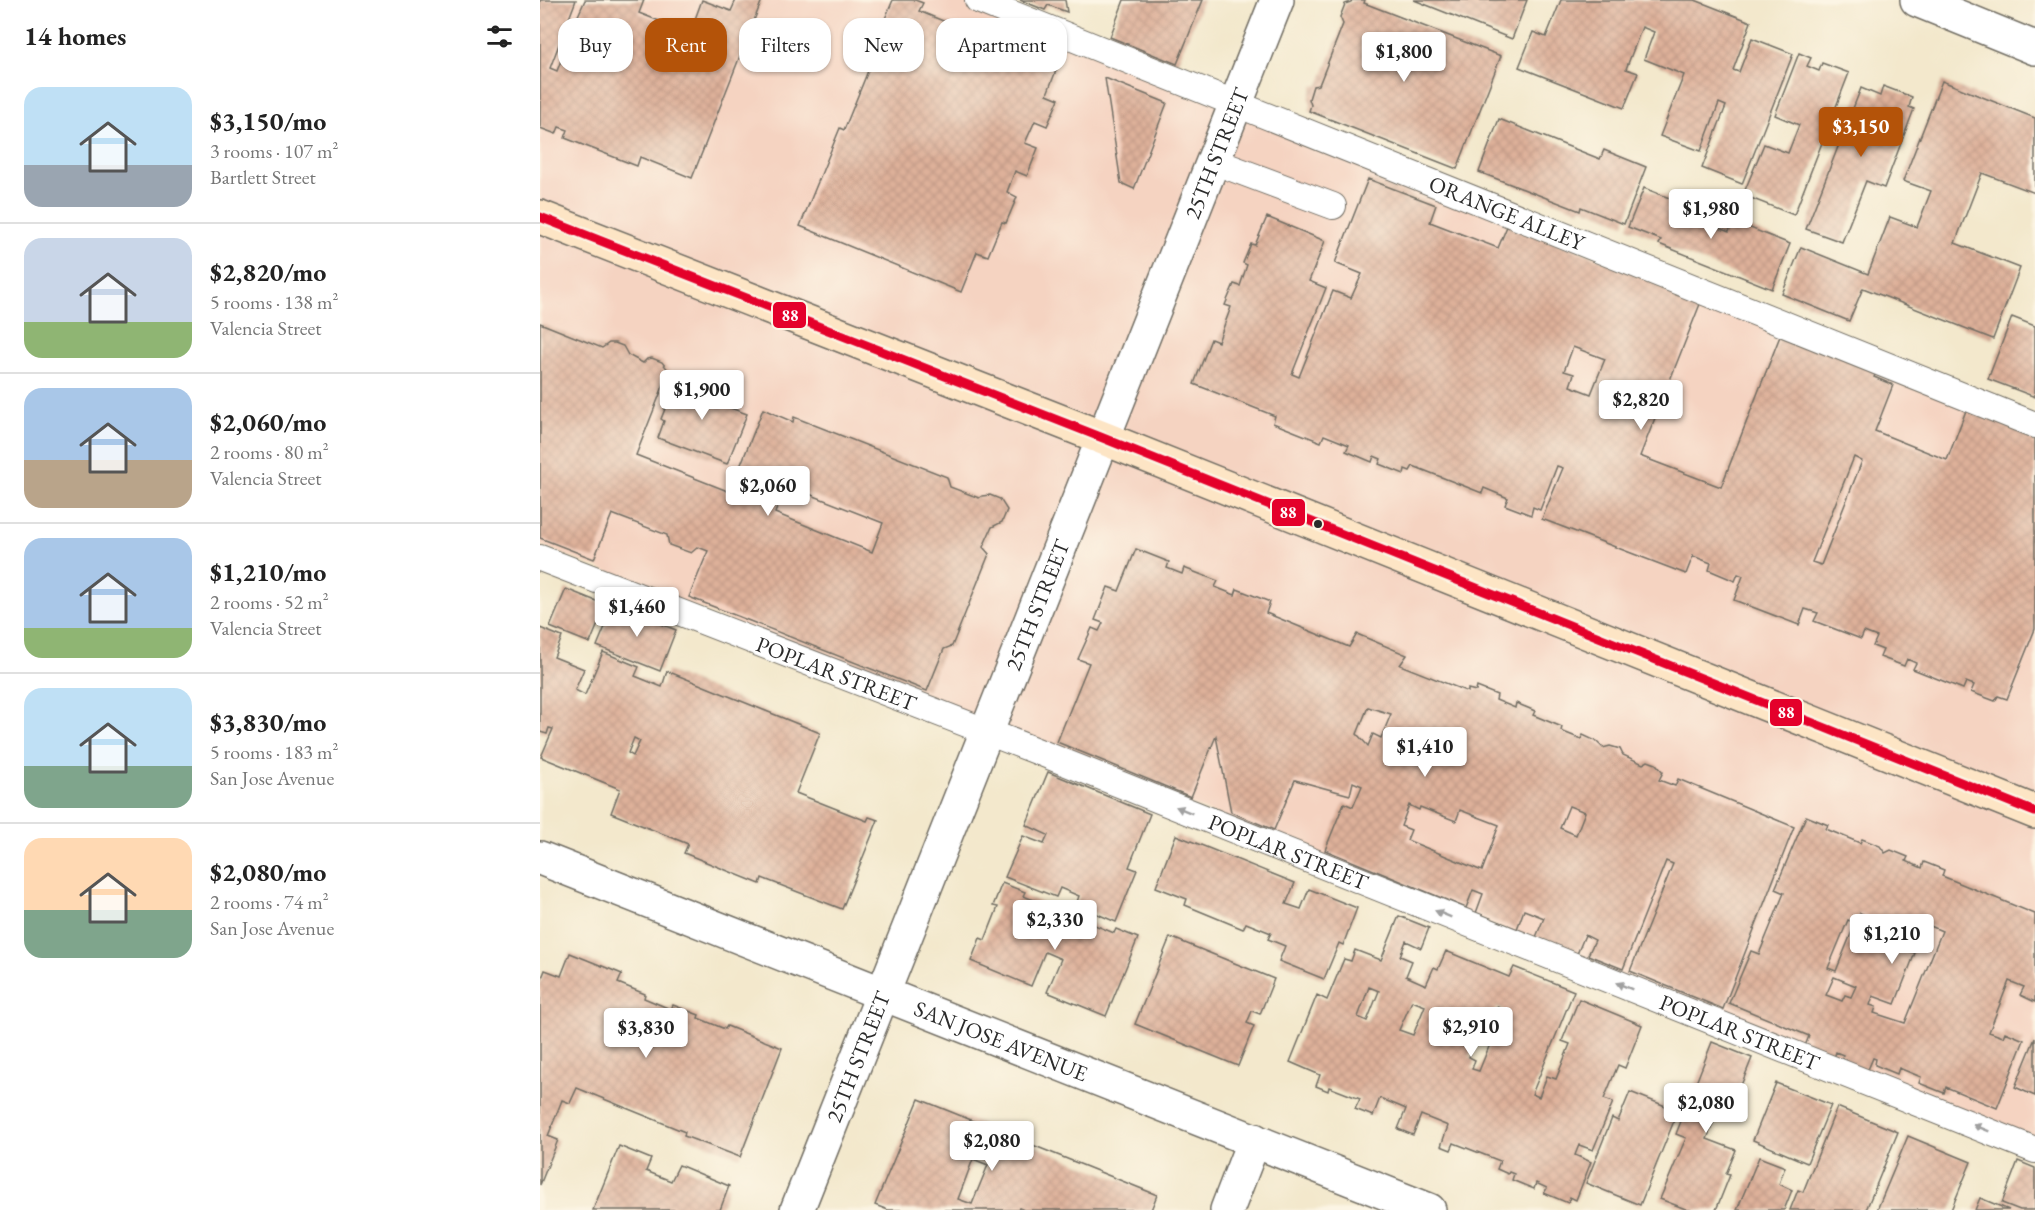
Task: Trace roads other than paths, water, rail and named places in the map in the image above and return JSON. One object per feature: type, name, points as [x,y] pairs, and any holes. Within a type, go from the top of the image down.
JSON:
[{"type":"street","name":"25TH STREET","points":[[797,1210],[1277,0]]},
{"type":"street","points":[[1917,0],[2035,48]]},
{"type":"street","points":[[540,217],[1103,438],[2035,812]]},
{"type":"street","name":"SAN JOSE AVENUE","points":[[540,858],[1429,1210]]},
{"type":"street","points":[[1227,1210],[1254,1140]]},
{"type":"lane","name":"ORANGE ALLEY","points":[[978,0],[2035,425]]},
{"type":"lane","points":[[1213,161],[1333,206]]},
{"type":"lane","name":"POPLAR STREET","points":[[540,558],[987,732],[2035,1150]]}]
